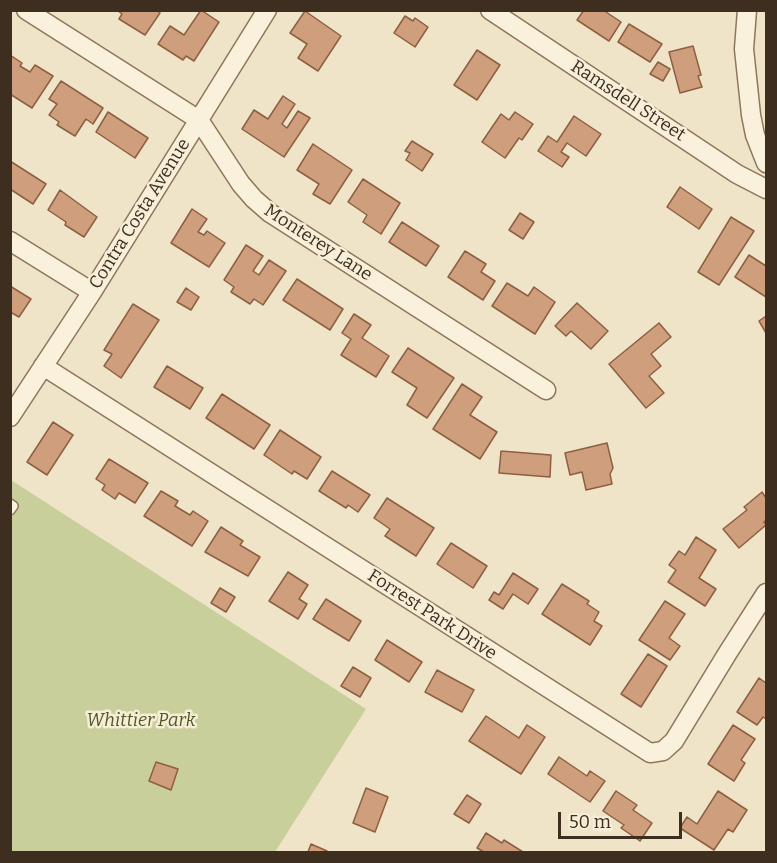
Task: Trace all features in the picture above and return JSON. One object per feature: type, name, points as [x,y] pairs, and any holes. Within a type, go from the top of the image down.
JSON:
[{"type":"street","name":"Monterey Lane","points":[[27,10],[199,120],[241,184],[254,200],[270,213],[546,390]]},
{"type":"street","name":"Contra Costa Avenue","points":[[10,417],[92,292],[267,10]]},
{"type":"street","name":"Ramsdell Street","points":[[490,10],[737,174],[766,189]]},
{"type":"street","points":[[747,10],[744,49],[751,115],[755,135],[766,163]]},
{"type":"street","points":[[10,241],[92,292]]},
{"type":"street","name":"Forrest Park Drive","points":[[43,366],[650,753],[663,751],[674,741],[766,593]]},
{"type":"lane","points":[[10,504],[13,506],[10,510]]},
{"type":"green space","name":"Whittier Park","points":[[11,480],[366,709],[275,852],[11,852]]},
{"type":"building","points":[[117,10],[156,10],[160,13],[145,35],[119,19],[122,14]]},
{"type":"building","points":[[201,10],[219,22],[194,61],[186,56],[183,60],[158,44],[170,26],[184,35]]},
{"type":"building","points":[[584,10],[603,10],[621,22],[609,41],[577,20]]},
{"type":"building","points":[[305,11],[341,36],[318,71],[298,58],[307,44],[290,33]]},
{"type":"building","points":[[405,16],[413,21],[415,18],[428,27],[415,47],[394,33]]},
{"type":"building","points":[[629,24],[662,44],[650,62],[618,42]]},
{"type":"building","points":[[693,46],[702,87],[680,93],[669,52]]},
{"type":"building","points":[[477,50],[500,65],[477,100],[454,85]]},
{"type":"building","points":[[10,55],[22,63],[20,66],[30,72],[35,65],[53,76],[32,108],[10,94]]},
{"type":"building","points":[[658,62],[670,69],[663,81],[650,74]]},
{"type":"building","points":[[61,81],[103,108],[93,124],[86,119],[75,136],[57,125],[59,122],[49,115],[57,104],[49,99]]},
{"type":"building","points":[[283,96],[295,104],[282,124],[287,128],[298,111],[310,118],[284,157],[242,129],[254,110],[268,119]]},
{"type":"building","points":[[108,112],[148,138],[135,158],[96,132]]},
{"type":"building","points":[[515,112],[533,124],[522,140],[519,138],[505,158],[482,142],[501,114],[509,120]]},
{"type":"building","points":[[574,116],[601,134],[586,156],[567,143],[561,152],[569,157],[562,167],[538,151],[548,136],[557,142]]},
{"type":"building","points":[[412,141],[433,154],[422,171],[406,160],[410,153],[405,151]]},
{"type":"building","points":[[313,144],[352,170],[330,204],[313,194],[319,184],[297,170]]},
{"type":"building","points":[[10,161],[46,184],[33,204],[10,189]]},
{"type":"building","points":[[363,179],[400,203],[381,234],[363,222],[367,215],[348,202]]},
{"type":"building","points":[[680,187],[712,209],[699,229],[667,207]]},
{"type":"building","points":[[60,190],[97,217],[84,237],[65,225],[66,222],[48,210]]},
{"type":"building","points":[[192,209],[207,219],[198,232],[204,235],[207,231],[225,243],[209,267],[171,243]]},
{"type":"building","points":[[520,213],[534,222],[523,239],[509,230]]},
{"type":"building","points":[[731,217],[754,231],[719,285],[698,272]]},
{"type":"building","points":[[402,222],[439,246],[426,266],[389,242]]},
{"type":"building","points":[[246,245],[263,256],[253,271],[259,275],[269,260],[286,271],[263,305],[254,299],[250,304],[231,292],[234,287],[224,280]]},
{"type":"building","points":[[465,251],[486,264],[481,272],[495,281],[483,300],[448,277]]},
{"type":"building","points":[[749,255],[766,266],[766,297],[735,277]]},
{"type":"building","points":[[297,279],[343,309],[330,330],[283,300]]},
{"type":"building","points":[[507,283],[528,296],[534,287],[555,302],[535,334],[492,306]]},
{"type":"building","points":[[10,286],[31,299],[19,317],[10,314]]},
{"type":"building","points":[[186,288],[199,297],[191,310],[177,302]]},
{"type":"building","points":[[577,303],[608,331],[591,349],[571,331],[566,336],[555,326]]},
{"type":"building","points":[[133,304],[159,320],[121,378],[104,366],[112,354],[104,350]]},
{"type":"building","points":[[354,314],[371,325],[362,338],[389,356],[376,377],[341,355],[351,339],[342,333]]},
{"type":"building","points":[[766,316],[766,333],[759,321]]},
{"type":"building","points":[[659,323],[671,337],[651,354],[661,366],[649,376],[664,393],[646,408],[609,364]]},
{"type":"building","points":[[408,348],[454,378],[427,418],[407,405],[417,388],[392,372]]},
{"type":"building","points":[[167,366],[203,388],[190,409],[154,387]]},
{"type":"building","points":[[462,384],[482,397],[470,415],[497,432],[480,459],[433,429]]},
{"type":"building","points":[[222,394],[270,425],[254,449],[206,418]]},
{"type":"building","points":[[53,422],[73,435],[47,475],[27,462]]},
{"type":"building","points":[[280,430],[321,457],[307,479],[294,471],[292,474],[264,455]]},
{"type":"building","points":[[607,443],[613,468],[610,474],[612,484],[586,490],[582,472],[570,475],[565,453]]},
{"type":"building","points":[[501,451],[551,455],[550,477],[499,473]]},
{"type":"building","points":[[109,459],[148,483],[135,503],[119,493],[115,499],[102,490],[105,485],[96,479]]},
{"type":"building","points":[[332,471],[370,495],[358,512],[348,505],[346,508],[319,491]]},
{"type":"building","points":[[161,491],[178,501],[175,506],[190,515],[193,511],[208,521],[192,546],[144,516]]},
{"type":"building","points":[[762,492],[766,498],[766,520],[764,522],[766,525],[739,548],[723,529],[747,510],[744,507]]},
{"type":"building","points":[[387,498],[434,528],[416,556],[385,536],[390,529],[374,518]]},
{"type":"building","points":[[221,527],[243,541],[240,545],[260,557],[248,576],[205,552]]},
{"type":"building","points":[[696,537],[716,550],[699,578],[716,589],[705,606],[668,582],[676,570],[669,565],[679,551],[685,555]]},
{"type":"building","points":[[451,543],[487,566],[473,588],[437,564]]},
{"type":"building","points":[[288,572],[308,585],[299,599],[307,604],[298,619],[269,601]]},
{"type":"building","points":[[513,573],[538,589],[528,604],[513,594],[503,609],[489,600],[494,592],[499,595]]},
{"type":"building","points":[[562,584],[589,601],[587,604],[599,612],[594,621],[602,626],[590,645],[542,614]]},
{"type":"building","points":[[220,588],[235,597],[226,612],[211,603]]},
{"type":"building","points":[[326,599],[361,621],[349,641],[313,619]]},
{"type":"building","points":[[665,601],[685,614],[669,638],[680,646],[670,660],[639,640]]},
{"type":"building","points":[[387,640],[422,662],[409,682],[375,660]]},
{"type":"building","points":[[648,654],[667,666],[641,707],[621,694]]},
{"type":"building","points":[[353,667],[371,678],[360,697],[341,686]]},
{"type":"building","points":[[437,670],[474,690],[462,712],[425,692]]},
{"type":"building","points":[[759,678],[766,683],[766,719],[763,717],[757,725],[737,712]]},
{"type":"building","points":[[486,716],[519,738],[527,725],[545,737],[521,774],[469,741]]},
{"type":"building","points":[[733,725],[755,739],[741,760],[745,763],[734,781],[708,764]]},
{"type":"building","points":[[559,757],[587,776],[590,771],[605,781],[590,802],[548,774]]},
{"type":"building","points":[[156,762],[178,769],[171,790],[149,781]]},
{"type":"building","points":[[366,788],[388,797],[375,832],[353,823]]},
{"type":"building","points":[[616,791],[637,805],[633,810],[652,823],[640,841],[621,828],[624,825],[603,811]]},
{"type":"building","points":[[718,791],[747,810],[733,832],[728,829],[714,850],[680,828],[687,817],[697,824]]},
{"type":"building","points":[[467,795],[481,804],[469,823],[454,814]]},
{"type":"building","points":[[486,833],[502,843],[504,840],[523,852],[484,852],[477,848]]},
{"type":"building","points":[[311,844],[327,851],[308,852]]}]
